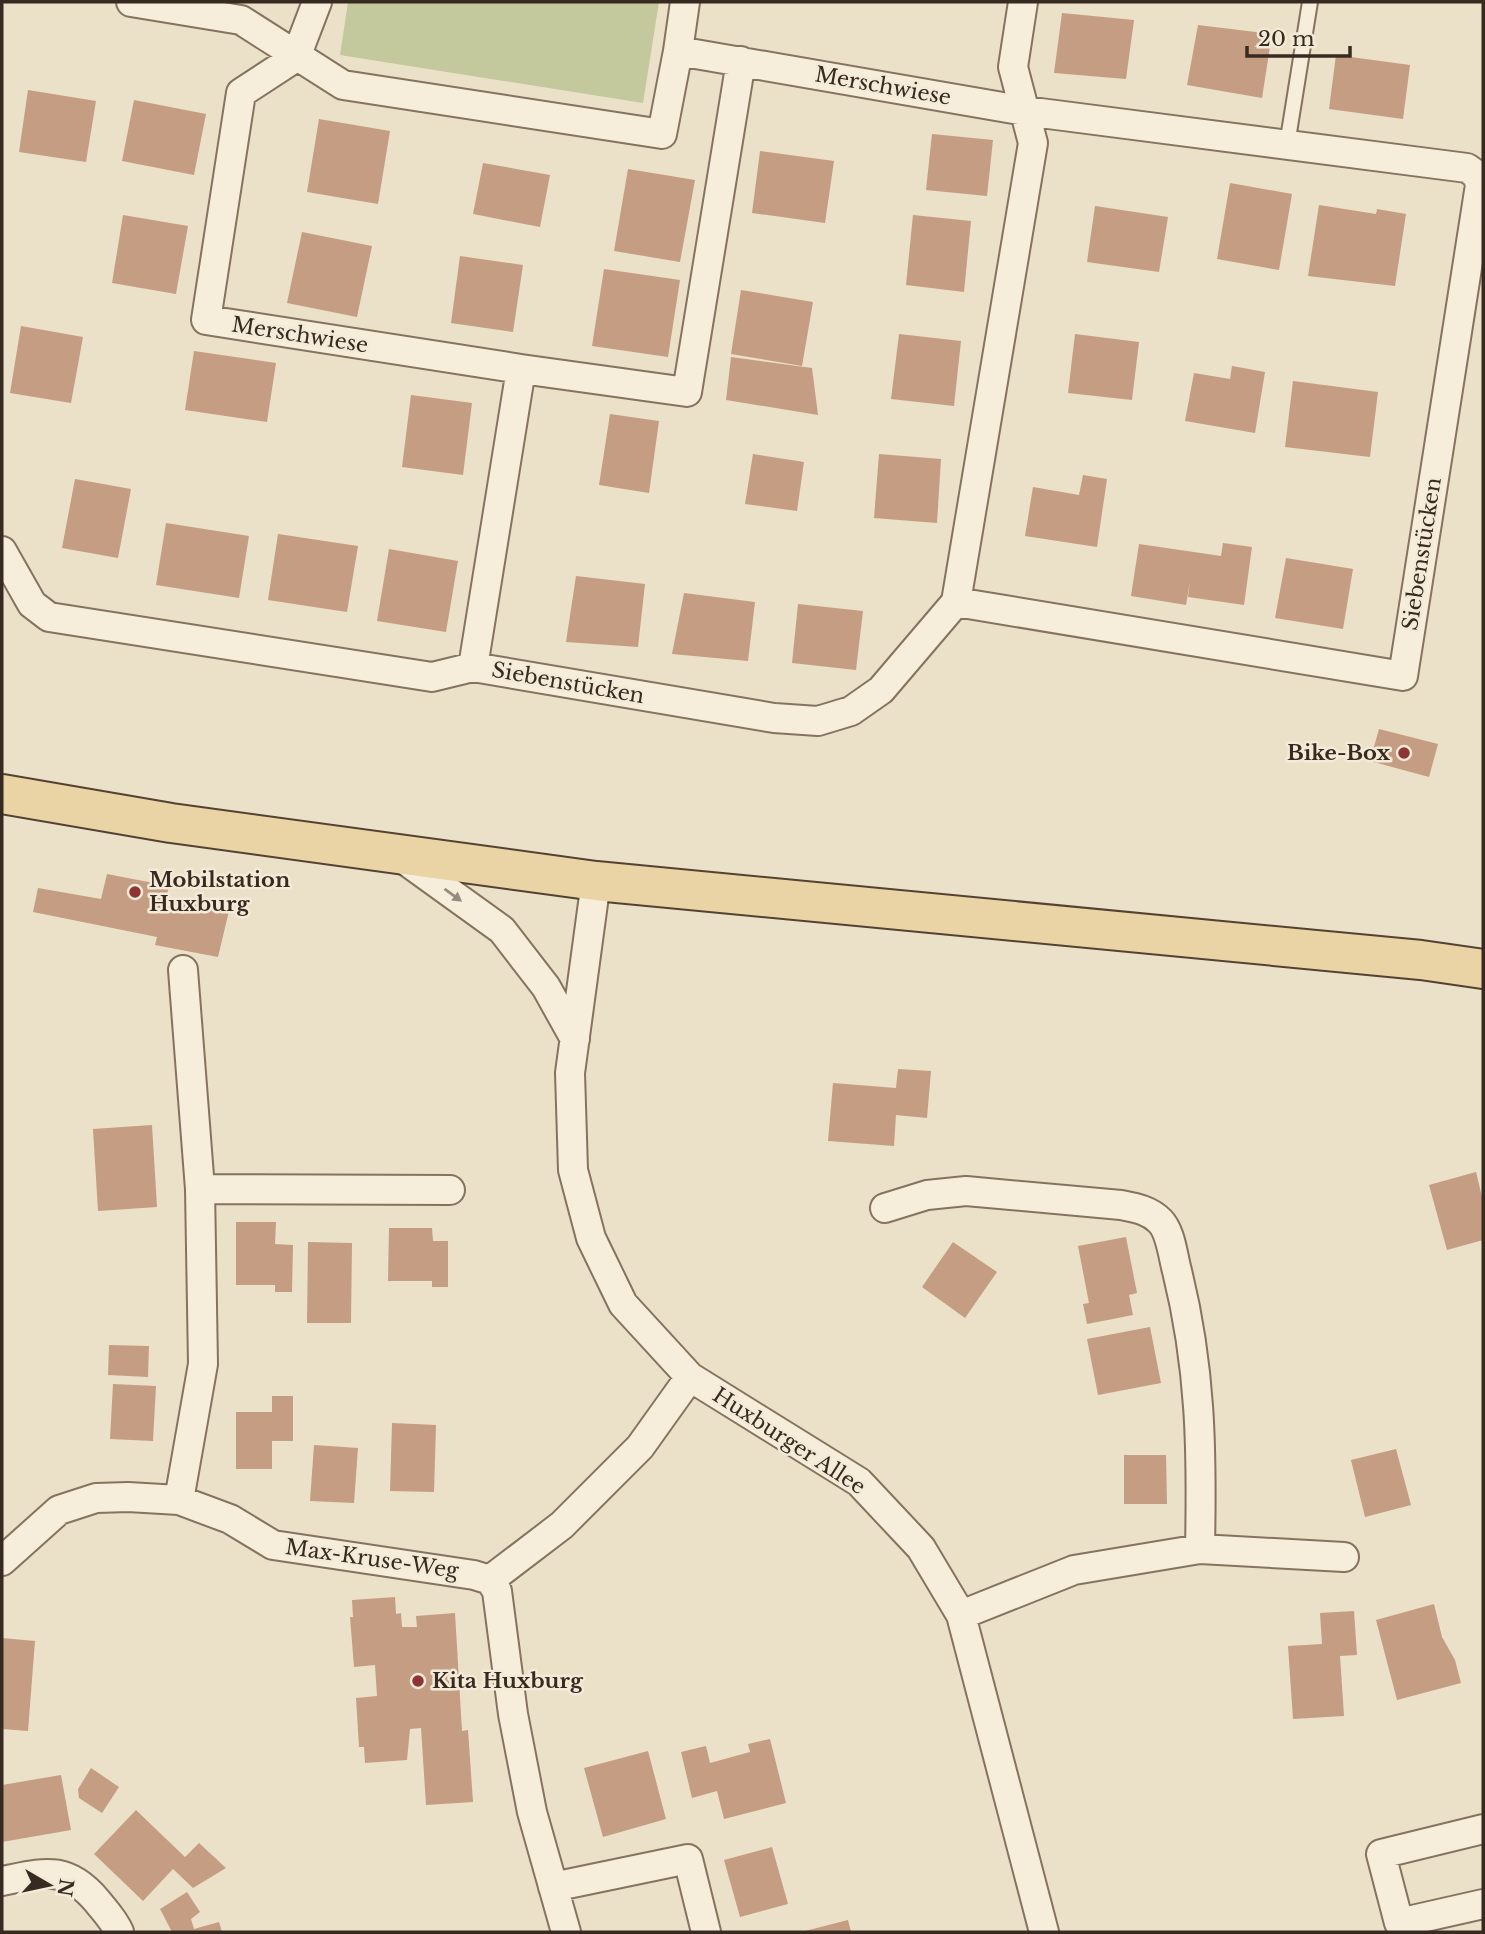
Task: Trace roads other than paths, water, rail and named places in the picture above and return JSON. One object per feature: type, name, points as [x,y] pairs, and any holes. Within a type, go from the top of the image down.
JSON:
[{"type":"main road","points":[[2,794],[171,823],[596,881],[1026,920],[1421,960],[1483,969]]},
{"type":"street","points":[[131,2],[241,20],[344,85],[662,134],[685,2]]},
{"type":"street","points":[[296,57],[317,2]]},
{"type":"street","points":[[956,602],[1033,144],[1013,67],[1023,2]]},
{"type":"street","name":"Merschwiese","points":[[678,51],[1025,111]]},
{"type":"street","name":"Merschwiese","points":[[296,57],[241,93],[206,320],[687,392],[741,61]]},
{"type":"street","name":"Siebenstücken","points":[[2,551],[32,604],[49,617],[432,677],[473,667],[774,718],[818,721],[851,711],[881,690],[956,602],[1403,676],[1480,185],[1477,175],[1467,168],[1025,111]]},
{"type":"street","points":[[473,667],[521,369]]},
{"type":"street","points":[[398,855],[502,930],[547,986],[575,1039]]},
{"type":"street","name":"Huxburger Allee","points":[[596,881],[570,1073],[573,1170],[591,1238],[623,1304],[690,1377],[859,1482],[921,1548],[961,1615],[1044,1932]]},
{"type":"street","points":[[179,1500],[203,1364],[200,1189],[183,970]]},
{"type":"street","points":[[200,1189],[450,1190]]},
{"type":"street","points":[[885,1208],[928,1195],[966,1191],[1121,1205],[1146,1210],[1162,1223],[1188,1314],[1196,1357],[1201,1413],[1200,1549]]},
{"type":"street","points":[[566,1932],[532,1812],[513,1714],[497,1591],[490,1580],[562,1525],[640,1447],[690,1377]]},
{"type":"street","name":"Max-Kruse-Weg","points":[[2,1561],[39,1525],[59,1510],[78,1502],[96,1498],[179,1500],[230,1519],[273,1545],[474,1575],[490,1580]]},
{"type":"street","points":[[961,1615],[1074,1570],[1200,1549],[1344,1557]]},
{"type":"street","points":[[1483,1829],[1381,1854],[1399,1923],[1483,1904]]},
{"type":"street","points":[[553,1887],[688,1860],[706,1932]]},
{"type":"street","points":[[2,1881],[48,1872],[68,1875],[88,1891],[115,1923],[119,1932]]},
{"type":"lane","points":[[1287,145],[1310,2]]},
{"type":"place","name":"Bike-Box","points":[[1404,753]]},
{"type":"place","name":"Mobilstation Huxburg","points":[[135,892]]},
{"type":"place","name":"Kita Huxburg","points":[[418,1681]]}]
